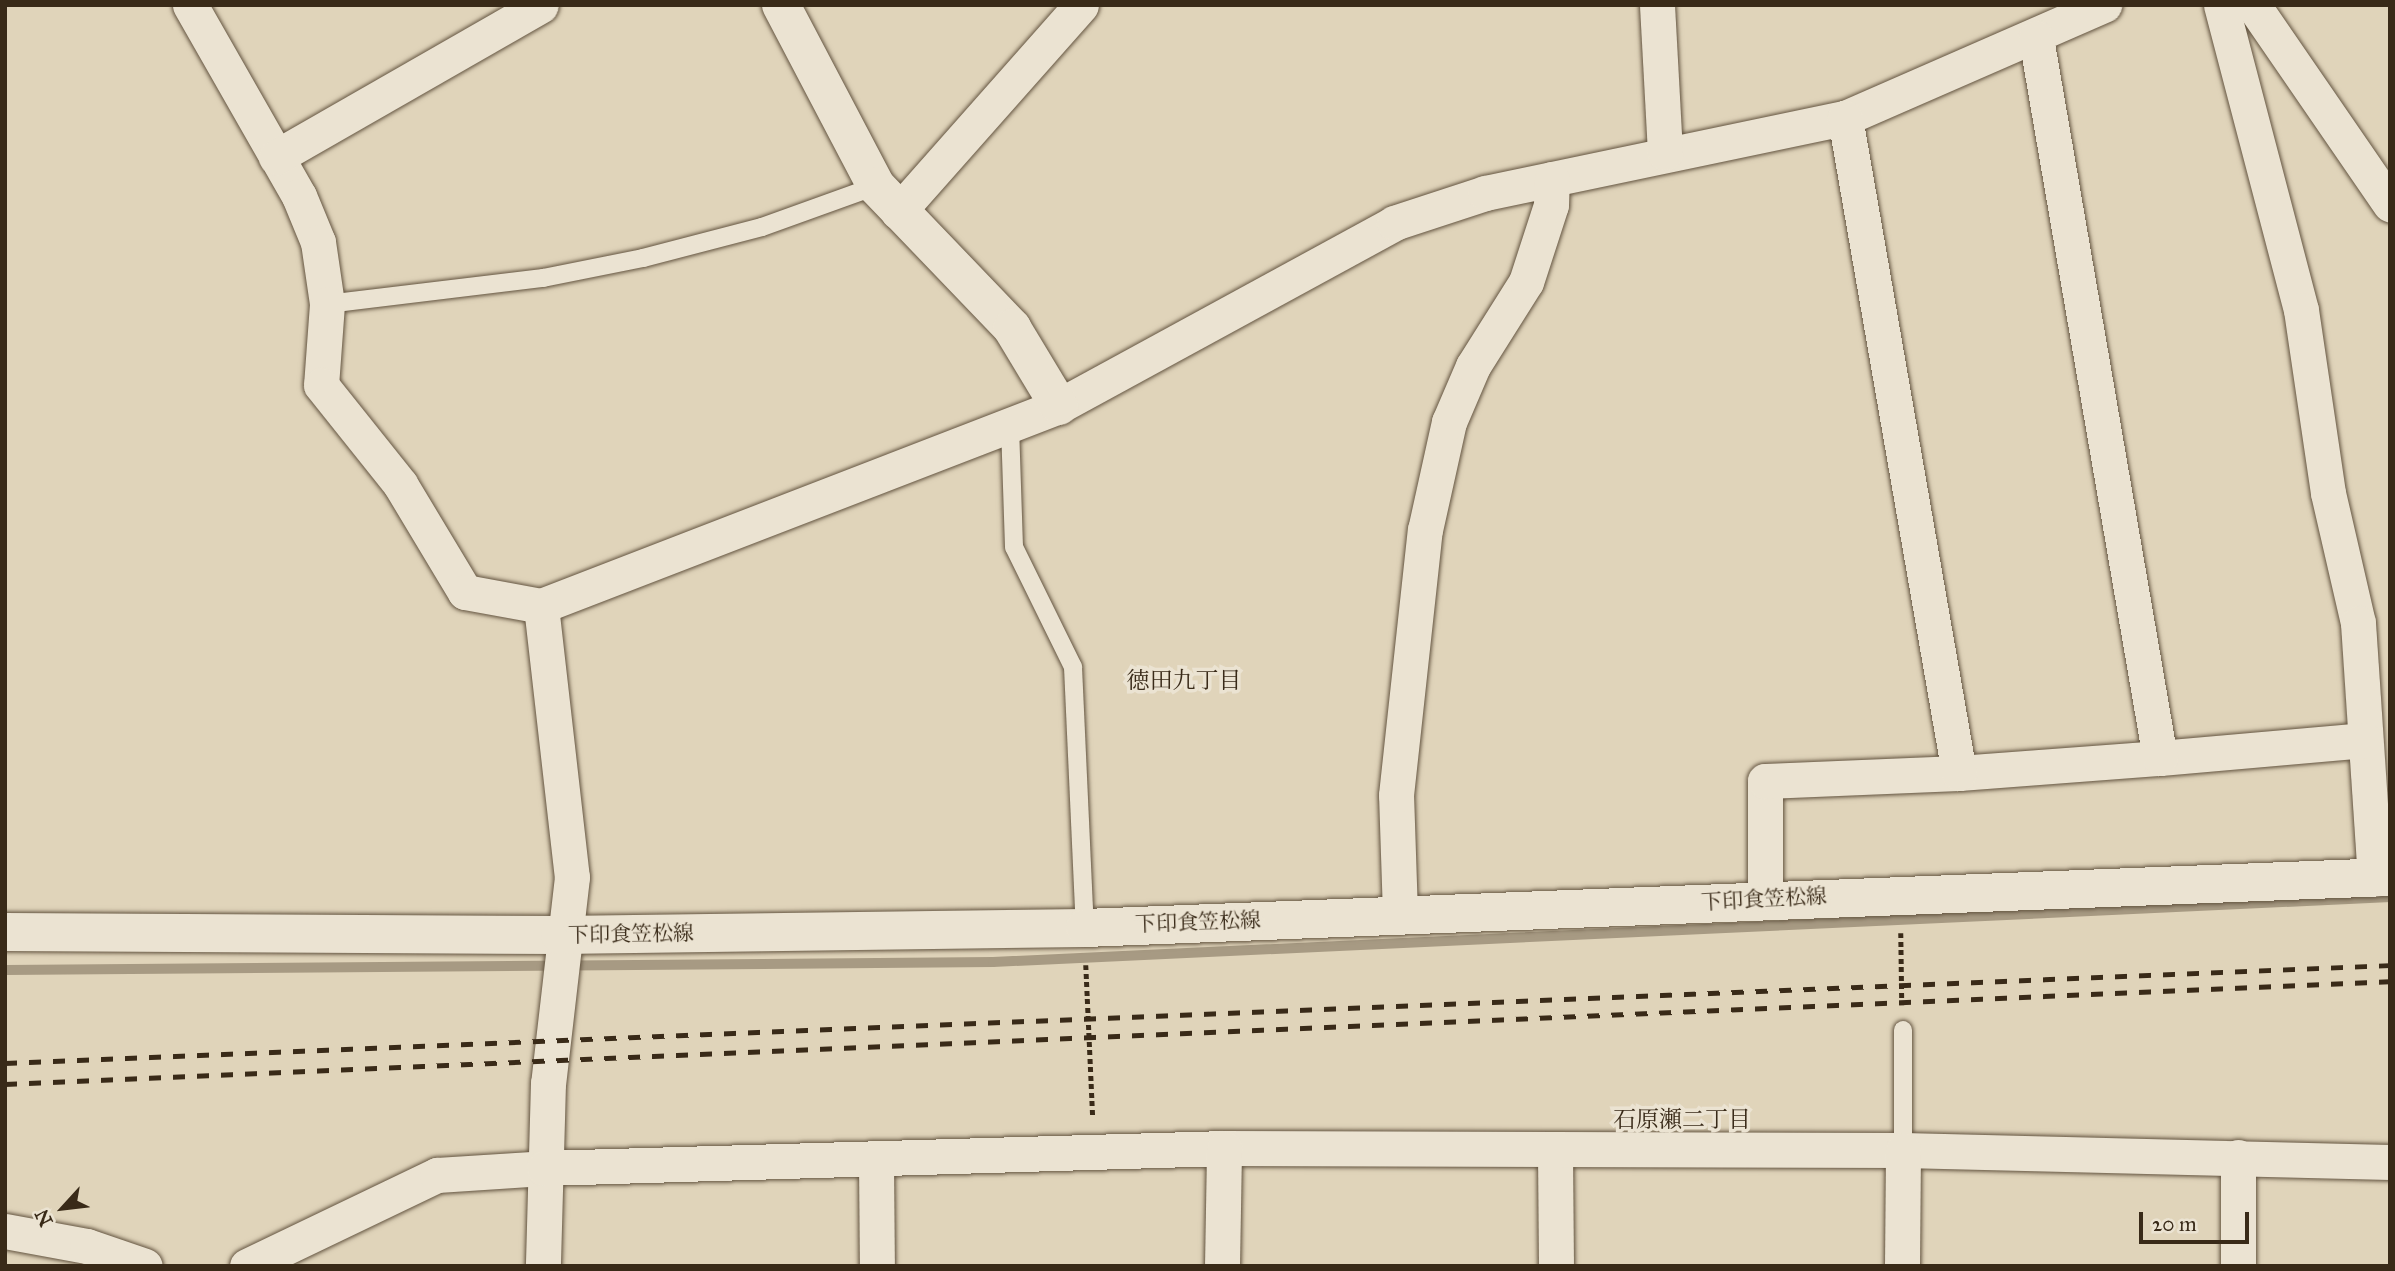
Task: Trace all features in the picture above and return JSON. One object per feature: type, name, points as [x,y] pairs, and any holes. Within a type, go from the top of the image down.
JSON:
[{"type":"main road","points":[[781,5],[887,199],[1012,328],[1059,406]]},
{"type":"main road","name":"下印食笠松線","points":[[5,932],[560,944],[1085,928],[1900,893],[2382,877]]},
{"type":"street","points":[[190,5],[276,157],[318,242],[327,304],[321,385],[400,484],[465,592],[541,606],[1059,406],[1394,223],[1552,178],[1845,118],[2036,38],[2104,5]]},
{"type":"street","points":[[276,157],[541,5]]},
{"type":"street","points":[[887,199],[1081,5]]},
{"type":"street","points":[[1657,5],[1665,153]]},
{"type":"street","points":[[2221,5],[2301,310],[2328,493],[2358,623],[2365,740],[2382,877]]},
{"type":"street","points":[[2253,5],[2390,204]]},
{"type":"street","points":[[2036,38],[2160,758]]},
{"type":"street","points":[[1845,118],[1959,773]]},
{"type":"street","points":[[1400,914],[1396,795],[1426,530],[1449,422],[1473,366],[1525,282],[1551,205],[1552,178]]},
{"type":"street","points":[[541,606],[572,877],[560,944],[558,1012],[544,1168],[543,1266]]},
{"type":"street","points":[[1765,900],[1765,781],[1959,773],[2365,740]]},
{"type":"street","points":[[1222,1266],[1224,1148]]},
{"type":"street","points":[[247,1266],[437,1175],[544,1168],[876,1161],[1224,1148],[1555,1152],[1903,1150],[2390,1162]]},
{"type":"street","points":[[1902,1266],[1903,1150]]},
{"type":"street","points":[[1555,1152],[1556,1266]]},
{"type":"street","points":[[2238,1157],[2238,1266]]},
{"type":"street","points":[[876,1161],[877,1266]]},
{"type":"street","points":[[5,1231],[87,1246],[145,1266]]},
{"type":"lane","points":[[327,304],[542,278],[643,258],[762,227],[887,199]]},
{"type":"lane","points":[[1010,426],[1014,547],[1073,667],[1085,928]]},
{"type":"lane","points":[[1903,1030],[1903,1150]]},
{"type":"path","points":[[1900,893],[1903,1030]]},
{"type":"path","points":[[1085,928],[1095,1153]]},
{"type":"waterway","points":[[5,970],[993,962],[2390,897]]},
{"type":"railway","points":[[5,1063],[2390,965]]},
{"type":"railway","points":[[5,1084],[2390,981]]},
{"type":"district","name":"徳田九丁目","points":[[1184,680]]},
{"type":"district","name":"石原瀬二丁目","points":[[1682,1119]]}]
